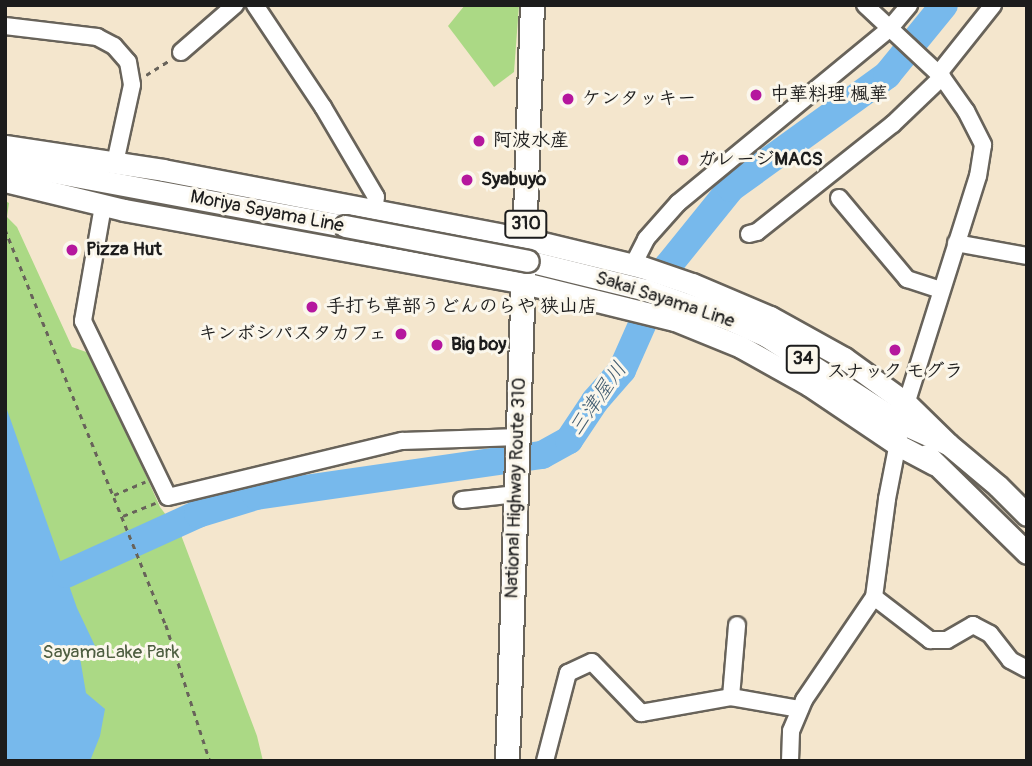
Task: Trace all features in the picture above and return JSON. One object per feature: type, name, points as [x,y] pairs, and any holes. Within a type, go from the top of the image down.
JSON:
[{"type":"highway","name":"National Highway Route 310","points":[[507,761],[526,261],[532,5]]},
{"type":"main road","points":[[5,146],[116,163],[374,212],[526,261],[624,306],[675,320],[741,347],[898,445],[934,464]]},
{"type":"main road","name":"Moriya Sayama Line","points":[[5,163],[526,261]]},
{"type":"main road","points":[[5,181],[103,205],[526,261],[637,266],[692,284],[770,317],[844,358],[904,413]]},
{"type":"main road","name":"Sakai Sayama Line","points":[[526,261],[646,290],[698,307],[766,336],[904,413],[948,444],[998,486],[1027,515]]},
{"type":"main road","name":"Sakai Sayama Line","points":[[904,413],[934,464],[1027,553]]},
{"type":"street","points":[[181,52],[235,5]]},
{"type":"street","points":[[255,5],[324,107],[376,197],[374,212]]},
{"type":"street","points":[[790,761],[791,731],[800,709],[874,597],[887,499],[904,413],[978,176],[983,145],[966,111],[941,75],[865,5]]},
{"type":"street","points":[[637,266],[646,239],[678,203],[893,31],[909,5]]},
{"type":"street","points":[[749,234],[757,232],[893,124],[941,75],[993,5]]},
{"type":"street","points":[[5,26],[97,37],[114,46],[128,62],[132,85],[116,163]]},
{"type":"street","points":[[839,198],[907,279],[941,290]]},
{"type":"street","points":[[103,205],[83,321],[168,498],[402,441],[519,441]]},
{"type":"street","points":[[956,243],[1027,257]]},
{"type":"street","points":[[462,500],[517,494]]},
{"type":"street","points":[[874,597],[930,640],[947,640],[973,625],[990,634],[1010,660],[1027,669]]},
{"type":"street","points":[[732,697],[737,625]]},
{"type":"street","points":[[545,761],[568,673],[592,662],[641,713],[732,697],[800,709]]},
{"type":"path","points":[[132,85],[181,52]]},
{"type":"path","points":[[5,229],[144,568],[211,761]]},
{"type":"path","points":[[114,495],[158,477]]},
{"type":"path","points":[[122,516],[168,498]]},
{"type":"green space","points":[[465,5],[519,5],[514,72],[494,87],[448,26]]},
{"type":"green space","name":"SayamaLake Park","points":[[5,201],[9,203],[7,217],[17,227],[72,347],[92,354],[160,507],[181,535],[257,736],[263,761],[5,761]]},
{"type":"water","points":[[5,404],[77,608],[96,648],[80,658],[86,693],[105,709],[100,736],[90,761],[5,761]]},
{"type":"waterway","name":"三津屋川","points":[[66,574],[198,514],[256,496],[542,455],[569,440],[595,401],[622,370],[668,266],[731,188],[887,75],[944,5]]},
{"type":"place","name":"中華料理 楓華","points":[[756,95]]},
{"type":"place","name":"ケンタッキー","points":[[568,99]]},
{"type":"place","name":"阿波水産","points":[[479,141]]},
{"type":"place","name":"ガレージMACS","points":[[683,160]]},
{"type":"place","name":"Syabuyo","points":[[467,180]]},
{"type":"place","name":"Pizza Hut","points":[[72,250]]},
{"type":"place","name":"手打ち草部うどんのらや 狭山店","points":[[312,307]]},
{"type":"place","name":"キンボシパスタカフェ","points":[[401,334]]},
{"type":"place","name":"Big boy","points":[[437,345]]},
{"type":"place","name":"スナック モグラ","points":[[895,350]]}]
